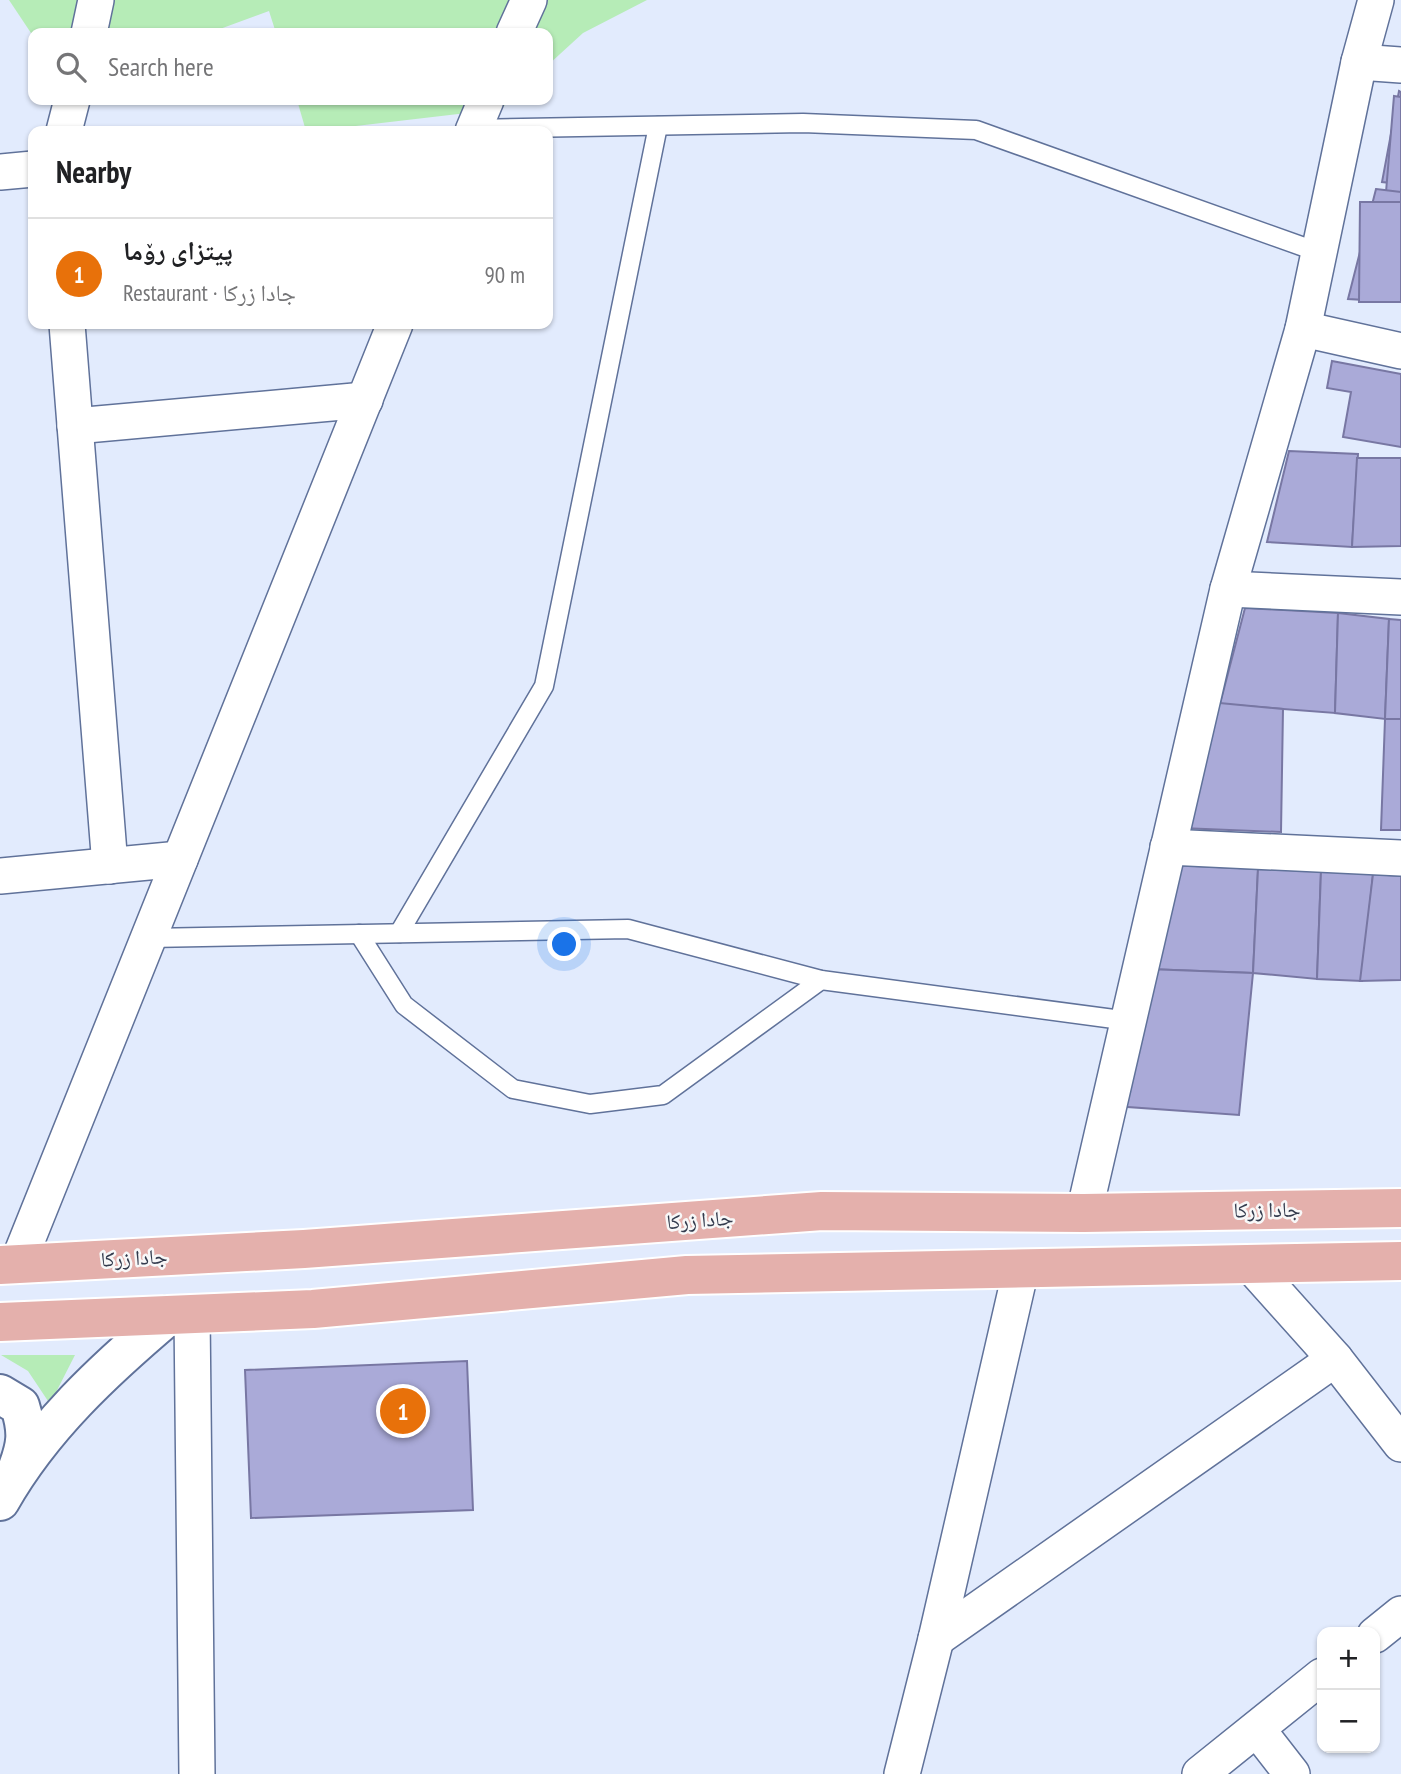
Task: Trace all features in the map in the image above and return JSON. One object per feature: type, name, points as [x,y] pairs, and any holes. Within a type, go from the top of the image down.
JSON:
[{"type":"main road","name":"جادا زرکا","points":[[8,1265],[317,1248],[822,1211],[1084,1213],[1401,1208]]},
{"type":"main road","points":[[0,1322],[313,1308],[687,1275],[1401,1261]]},
{"type":"main road","points":[[8,1486],[43,1437],[87,1389],[180,1314]]},
{"type":"main road","points":[[0,1394],[20,1406],[27,1427],[25,1449],[8,1486]]},
{"type":"street","points":[[90,28],[96,0]]},
{"type":"street","points":[[516,28],[529,0]]},
{"type":"street","points":[[1084,1213],[1228,589],[1303,329],[1359,62],[1376,0]]},
{"type":"street","points":[[1359,62],[1401,65]]},
{"type":"street","points":[[65,126],[71,105]]},
{"type":"street","points":[[0,173],[28,170]]},
{"type":"street","points":[[67,329],[110,866]]},
{"type":"street","points":[[8,1265],[149,938],[393,329]]},
{"type":"street","points":[[1303,329],[1401,351]]},
{"type":"street","points":[[75,426],[365,400]]},
{"type":"street","points":[[1228,589],[1401,597]]},
{"type":"street","points":[[1168,847],[1401,858]]},
{"type":"street","points":[[0,876],[180,859]]},
{"type":"street","points":[[1249,1263],[1335,1359],[1401,1444]]},
{"type":"street","points":[[902,1774],[936,1639],[1021,1269]]},
{"type":"street","points":[[180,1314],[197,1774]]},
{"type":"street","points":[[936,1639],[1335,1359]]},
{"type":"street","points":[[1380,1631],[1401,1614]]},
{"type":"street","points":[[1200,1774],[1317,1680]]},
{"type":"street","points":[[1257,1728],[1292,1774]]},
{"type":"lane","points":[[471,123],[658,126],[803,123],[976,130],[1318,252]]},
{"type":"lane","points":[[399,933],[544,686],[658,126]]},
{"type":"lane","points":[[149,938],[628,929],[821,981],[1129,1021]]},
{"type":"lane","points":[[359,934],[404,1005],[513,1089],[590,1104],[663,1095],[821,981]]},
{"type":"green space","points":[[9,0],[647,0],[583,33],[553,60],[553,28],[274,28],[269,11],[223,28],[28,28]]},
{"type":"green space","points":[[298,105],[505,105],[501,109],[356,126],[305,126]]},
{"type":"green space","points":[[1,1355],[75,1355],[50,1404],[28,1371]]},
{"type":"building","points":[[1399,91],[1401,92],[1401,184],[1382,182]]},
{"type":"building","points":[[1394,96],[1401,97],[1401,193],[1386,192]]},
{"type":"building","points":[[1376,189],[1401,192],[1401,302],[1348,299]]},
{"type":"building","points":[[1360,202],[1401,202],[1401,302],[1359,302]]},
{"type":"building","points":[[1332,361],[1401,374],[1401,447],[1343,437],[1351,392],[1327,388]]},
{"type":"building","points":[[1289,451],[1358,454],[1352,547],[1267,542]]},
{"type":"building","points":[[1357,458],[1401,458],[1401,546],[1352,547]]},
{"type":"building","points":[[1245,608],[1338,613],[1335,713],[1220,704]]},
{"type":"building","points":[[1338,613],[1389,619],[1385,719],[1335,713]]},
{"type":"building","points":[[1389,619],[1401,620],[1401,719],[1385,719]]},
{"type":"building","points":[[1209,702],[1283,709],[1281,832],[1181,828]]},
{"type":"building","points":[[1385,719],[1401,719],[1401,830],[1381,830]]},
{"type":"building","points":[[1174,865],[1258,869],[1253,973],[1147,969]]},
{"type":"building","points":[[1258,869],[1321,871],[1317,979],[1253,973]]},
{"type":"building","points":[[1321,871],[1373,874],[1362,981],[1317,979]]},
{"type":"building","points":[[1373,874],[1401,876],[1401,980],[1360,981]]},
{"type":"building","points":[[1147,969],[1253,973],[1239,1115],[1114,1106]]},
{"type":"building","points":[[467,1361],[473,1510],[251,1518],[245,1370]]},
{"type":"place","name":"پیتزای رۆما","points":[[403,1411]]}]
